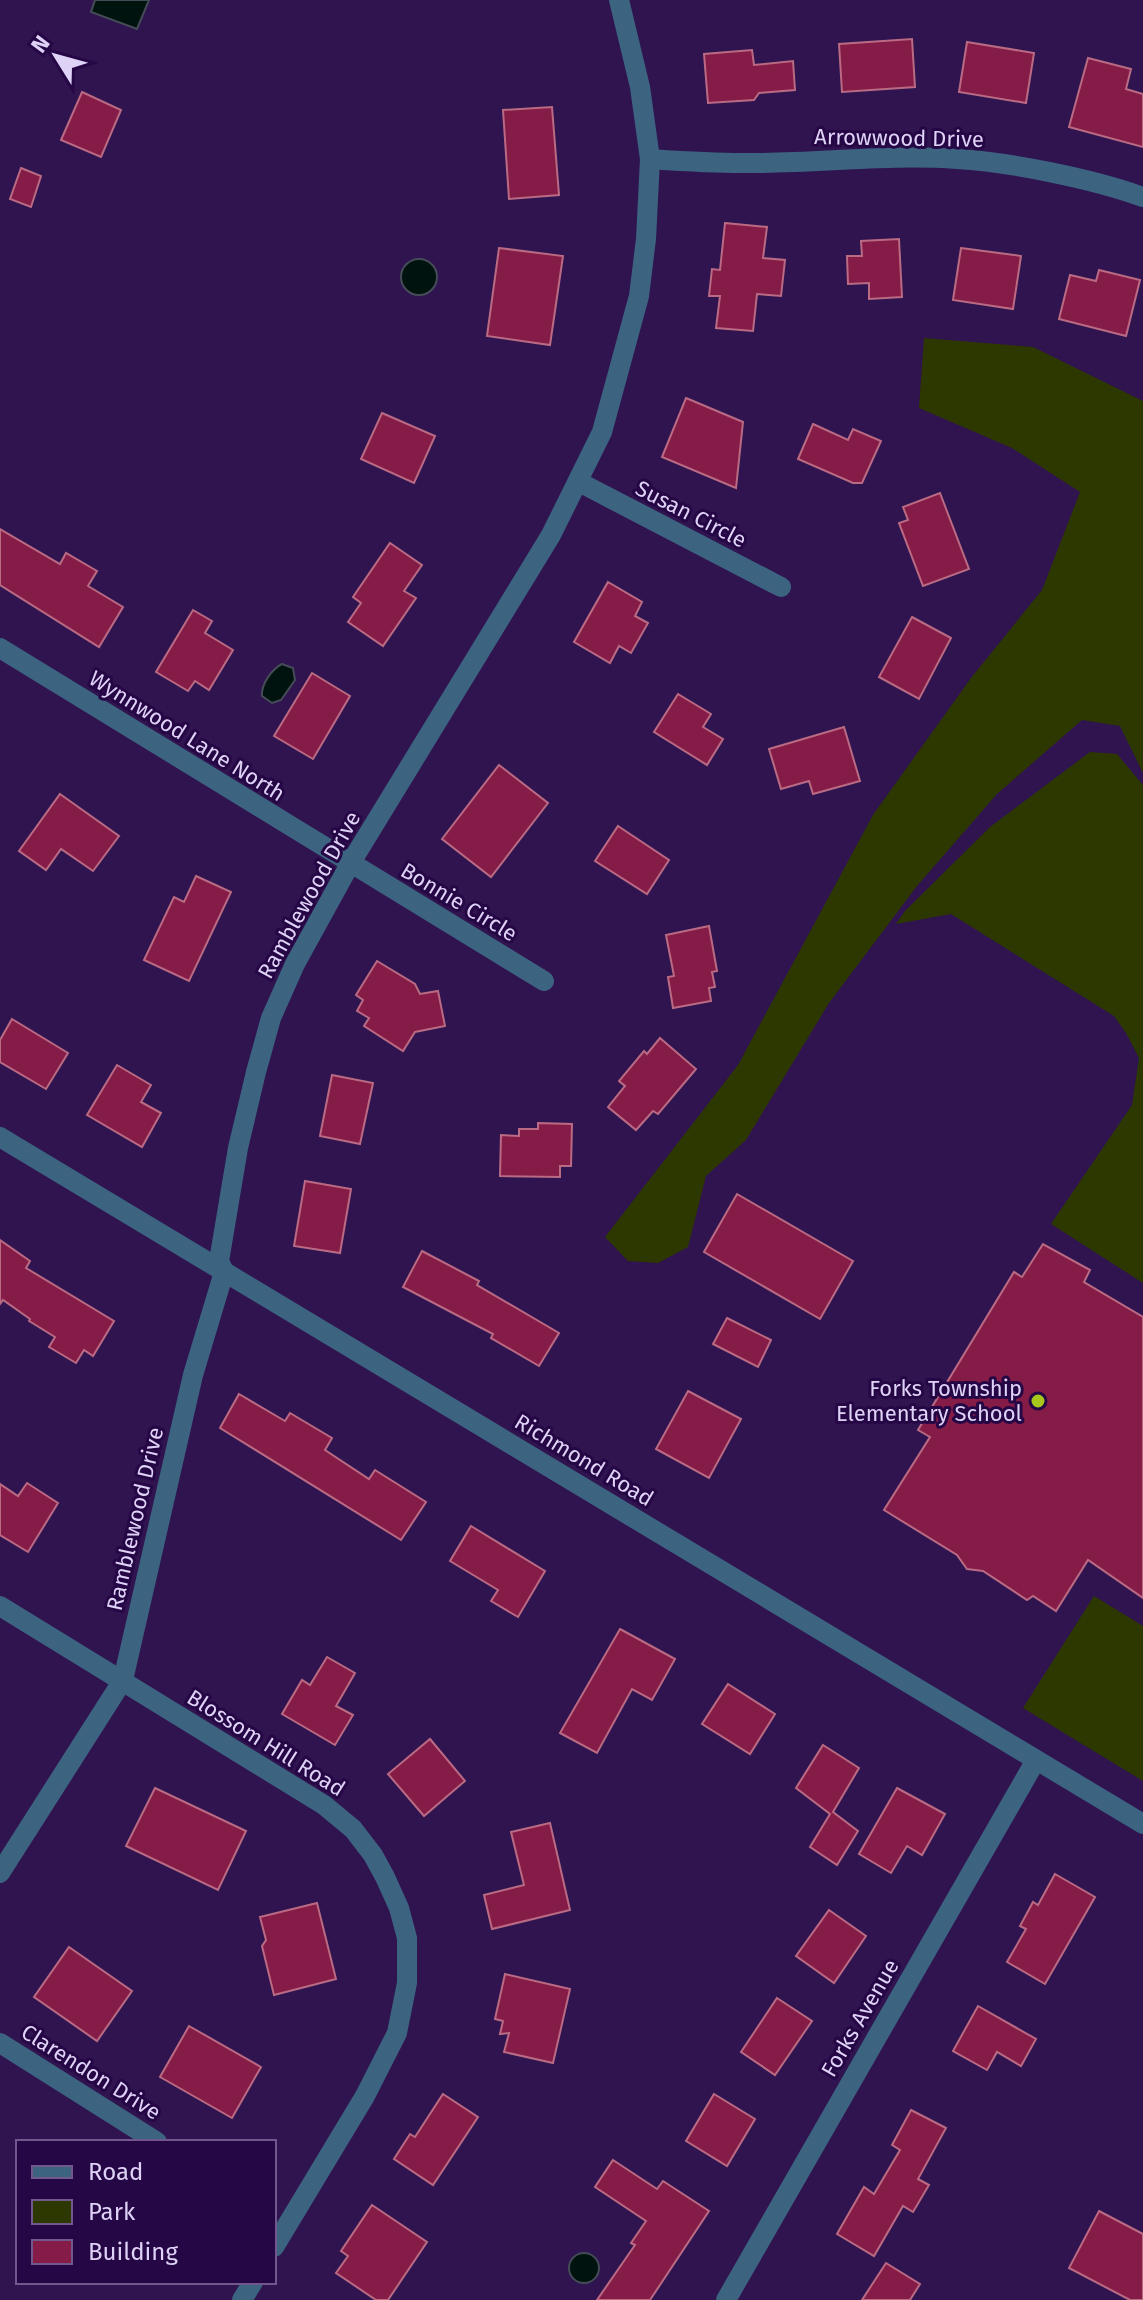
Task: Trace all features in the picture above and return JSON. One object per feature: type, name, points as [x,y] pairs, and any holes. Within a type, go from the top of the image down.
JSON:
[{"type":"street","name":"Ramblewood Drive","points":[[0,1873],[123,1680],[193,1375],[224,1272],[219,1261],[238,1148],[271,1018],[295,964],[350,864],[551,535],[602,432],[639,296],[646,239],[650,159],[640,87],[619,0]]},
{"type":"street","name":"Arrowwood Drive","points":[[650,159],[743,163],[959,159],[1029,169],[1143,197]]},
{"type":"street","name":"Susan Circle","points":[[579,482],[781,587]]},
{"type":"street","name":"Wynnwood Lane North","points":[[0,648],[350,864]]},
{"type":"street","name":"Bonnie Circle","points":[[350,864],[544,981]]},
{"type":"street","name":"Richmond Road","points":[[0,1137],[1143,1824]]},
{"type":"street","name":"Blossom Hill Road","points":[[0,1606],[299,1789],[353,1829],[373,1855],[399,1908],[407,1938],[407,1983],[397,2033],[365,2096],[281,2220]]},
{"type":"street","name":"Forks Avenue","points":[[726,2300],[1036,1760]]},
{"type":"street","name":"Clarendon Drive","points":[[0,2043],[154,2140]]},
{"type":"green space","points":[[924,338],[1033,347],[1143,401],[1143,773],[1120,726],[1082,720],[997,794],[917,886],[829,1003],[746,1140],[706,1176],[688,1247],[658,1263],[628,1261],[605,1237],[738,1065],[873,815],[971,678],[1042,590],[1080,492],[1012,448],[919,408]]},
{"type":"green space","points":[[1090,752],[1117,754],[1143,785],[1143,1283],[1051,1224],[1132,1105],[1139,1058],[1126,1033],[1114,1016],[951,914],[896,924],[905,911],[990,827]]},
{"type":"green space","points":[[1094,1596],[1143,1626],[1143,1781],[1023,1708]]},
{"type":"shaded area","points":[[95,0],[149,0],[137,29],[91,12]]},
{"type":"shaded area","points":[[419,259],[432,264],[437,277],[432,290],[419,295],[406,290],[401,277],[406,264]]},
{"type":"shaded area","points":[[282,664],[293,668],[295,680],[281,700],[272,703],[262,696],[263,687],[271,673]]},
{"type":"shaded area","points":[[584,2253],[595,2257],[599,2268],[595,2279],[584,2283],[573,2279],[569,2268],[573,2257]]},
{"type":"building","points":[[912,39],[915,87],[842,92],[839,44]]},
{"type":"building","points":[[967,42],[1034,53],[1026,103],[959,92]]},
{"type":"building","points":[[752,50],[754,65],[793,61],[795,90],[759,93],[754,100],[708,103],[704,54]]},
{"type":"building","points":[[1088,58],[1131,69],[1126,89],[1143,94],[1143,147],[1069,127]]},
{"type":"building","points":[[82,92],[121,110],[101,157],[61,140]]},
{"type":"building","points":[[552,107],[559,195],[509,199],[503,110]]},
{"type":"building","points":[[21,168],[41,176],[31,207],[10,199]]},
{"type":"building","points":[[725,223],[767,227],[763,258],[785,260],[781,296],[757,294],[753,331],[716,328],[720,296],[709,296],[712,269],[720,270]]},
{"type":"building","points":[[899,239],[902,297],[869,299],[869,283],[848,284],[847,256],[862,256],[861,241]]},
{"type":"building","points":[[499,248],[563,256],[550,345],[487,336]]},
{"type":"building","points":[[961,248],[1021,256],[1013,309],[953,300]]},
{"type":"building","points":[[1099,270],[1140,280],[1126,336],[1059,319],[1070,275],[1096,281]]},
{"type":"building","points":[[686,398],[743,422],[736,488],[662,457]]},
{"type":"building","points":[[382,413],[435,436],[414,483],[361,459]]},
{"type":"building","points":[[813,424],[848,440],[853,429],[881,441],[862,483],[853,483],[798,459]]},
{"type":"building","points":[[940,493],[969,569],[923,586],[899,523],[908,520],[903,507]]},
{"type":"building","points":[[0,529],[60,564],[66,553],[97,571],[88,586],[123,607],[99,647],[0,585]]},
{"type":"building","points":[[390,543],[422,565],[404,591],[416,598],[383,646],[348,622],[361,603],[353,597]]},
{"type":"building","points":[[608,582],[642,602],[635,616],[648,623],[631,653],[619,646],[610,663],[574,642]]},
{"type":"building","points":[[193,610],[212,621],[205,633],[233,650],[209,690],[195,681],[188,691],[156,672]]},
{"type":"building","points":[[912,617],[951,638],[919,699],[879,677]]},
{"type":"building","points":[[312,673],[350,696],[313,759],[274,736]]},
{"type":"building","points":[[678,694],[711,714],[703,727],[723,739],[707,765],[654,732]]},
{"type":"building","points":[[844,727],[860,781],[813,794],[809,781],[781,789],[769,749]]},
{"type":"building","points":[[499,765],[548,803],[491,877],[442,839]]},
{"type":"building","points":[[60,794],[119,836],[93,871],[61,849],[46,870],[19,851]]},
{"type":"building","points":[[618,826],[669,860],[647,894],[595,861]]},
{"type":"building","points":[[196,876],[231,892],[189,981],[144,960],[174,897],[184,902]]},
{"type":"building","points":[[709,926],[717,971],[712,972],[715,987],[709,988],[711,1001],[673,1008],[668,977],[674,976],[666,935]]},
{"type":"building","points":[[377,961],[415,984],[420,994],[438,991],[445,1026],[415,1032],[403,1051],[364,1026],[369,1018],[357,1011],[363,1000],[356,995]]},
{"type":"building","points":[[12,1019],[68,1053],[46,1089],[0,1062],[0,1040]]},
{"type":"building","points":[[660,1038],[696,1069],[658,1114],[653,1111],[636,1130],[608,1107],[625,1086],[619,1081],[644,1051],[647,1054]]},
{"type":"building","points":[[117,1065],[151,1085],[141,1102],[161,1113],[142,1147],[87,1115]]},
{"type":"building","points":[[332,1075],[373,1083],[360,1144],[320,1136]]},
{"type":"building","points":[[538,1123],[572,1124],[571,1166],[560,1166],[560,1177],[500,1176],[501,1135],[519,1136],[519,1129],[538,1129]]},
{"type":"building","points":[[305,1181],[351,1189],[340,1253],[294,1246]]},
{"type":"building","points":[[737,1194],[853,1261],[820,1319],[704,1252]]},
{"type":"building","points":[[0,1240],[30,1261],[26,1268],[114,1321],[93,1356],[84,1350],[76,1363],[49,1347],[55,1337],[3,1300],[0,1304]]},
{"type":"building","points":[[1043,1244],[1090,1270],[1084,1282],[1143,1317],[1143,1598],[1088,1560],[1056,1611],[1033,1596],[1027,1600],[983,1571],[967,1569],[957,1555],[884,1510],[930,1437],[918,1430],[1014,1272],[1022,1277]]},
{"type":"building","points":[[422,1251],[479,1281],[477,1285],[559,1333],[539,1366],[491,1338],[493,1334],[403,1287]]},
{"type":"building","points":[[727,1318],[771,1340],[758,1367],[713,1344]]},
{"type":"building","points":[[688,1391],[741,1419],[709,1478],[656,1449]]},
{"type":"building","points":[[239,1394],[285,1421],[290,1413],[332,1438],[325,1450],[369,1479],[375,1470],[426,1502],[401,1540],[220,1428]]},
{"type":"building","points":[[27,1483],[58,1503],[28,1552],[0,1535],[0,1484],[18,1496]]},
{"type":"building","points":[[471,1526],[545,1571],[518,1617],[491,1601],[498,1590],[450,1561]]},
{"type":"building","points":[[620,1629],[675,1659],[652,1700],[632,1689],[597,1753],[560,1733]]},
{"type":"building","points":[[327,1657],[355,1673],[336,1706],[353,1715],[335,1745],[282,1714],[302,1680],[310,1685]]},
{"type":"building","points":[[728,1684],[775,1714],[750,1754],[702,1724]]},
{"type":"building","points":[[430,1739],[465,1781],[424,1816],[388,1774]]},
{"type":"building","points":[[823,1745],[859,1768],[833,1812],[858,1831],[837,1865],[810,1847],[830,1814],[796,1788]]},
{"type":"building","points":[[155,1788],[246,1831],[218,1890],[126,1846]]},
{"type":"building","points":[[897,1788],[945,1814],[922,1855],[907,1846],[891,1873],[859,1854]]},
{"type":"building","points":[[550,1823],[570,1910],[492,1929],[484,1895],[524,1885],[511,1832]]},
{"type":"building","points":[[1055,1874],[1095,1897],[1045,1984],[1007,1962],[1026,1929],[1020,1926],[1033,1902],[1038,1905]]},
{"type":"building","points":[[317,1903],[336,1979],[274,1995],[262,1946],[266,1940],[260,1917]]},
{"type":"building","points":[[829,1910],[866,1936],[834,1983],[796,1956]]},
{"type":"building","points":[[69,1947],[132,1991],[97,2041],[34,1997]]},
{"type":"building","points":[[505,1974],[570,1989],[553,2063],[504,2052],[509,2033],[500,2034],[503,2021],[495,2019]]},
{"type":"building","points":[[777,1998],[812,2021],[775,2075],[741,2052]]},
{"type":"building","points":[[978,2006],[1036,2039],[1021,2066],[997,2052],[987,2070],[953,2051]]},
{"type":"building","points":[[189,2026],[261,2067],[232,2118],[160,2077]]},
{"type":"building","points":[[443,2094],[478,2117],[433,2185],[394,2159],[410,2134],[415,2137]]},
{"type":"building","points":[[714,2094],[755,2119],[727,2166],[686,2141]]},
{"type":"building","points":[[911,2110],[946,2128],[918,2179],[929,2185],[913,2212],[903,2206],[874,2256],[837,2234],[864,2187],[874,2194],[900,2150],[892,2145]]},
{"type":"building","points":[[613,2160],[657,2189],[663,2181],[709,2211],[650,2300],[597,2300],[635,2245],[631,2243],[646,2221],[595,2187]]},
{"type":"building","points":[[372,2205],[427,2242],[388,2300],[376,2300],[336,2273],[348,2256],[341,2251]]},
{"type":"building","points":[[1099,2211],[1143,2234],[1143,2300],[1130,2300],[1069,2268]]},
{"type":"building","points":[[886,2263],[920,2284],[910,2300],[862,2300]]},
{"type":"place","name":"Forks Township Elementary School","points":[[1038,1401]]}]
